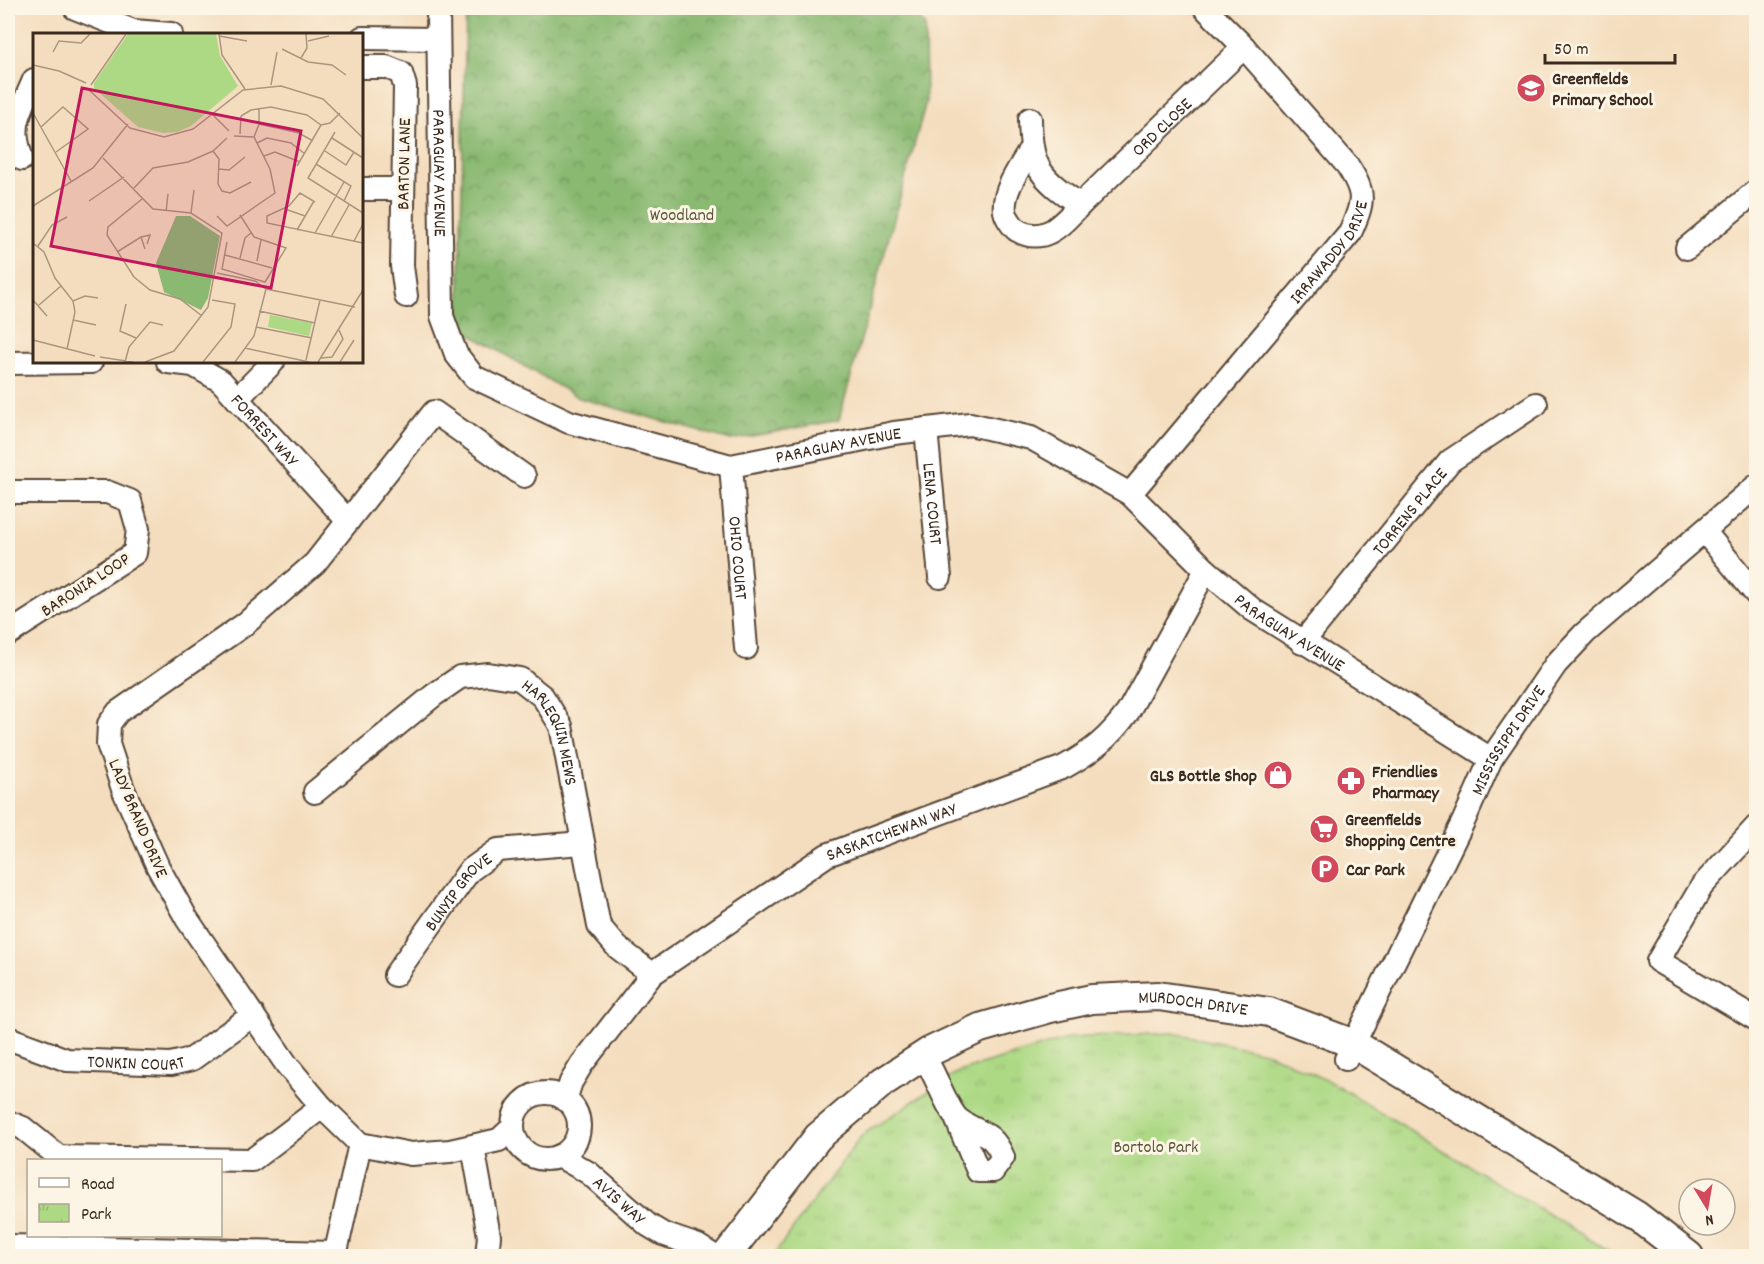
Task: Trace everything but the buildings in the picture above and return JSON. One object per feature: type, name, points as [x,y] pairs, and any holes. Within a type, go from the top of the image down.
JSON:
[{"type":"main road","name":"MURDOCH DRIVE","points":[[726,1257],[800,1157],[838,1119],[905,1067],[980,1028],[1041,1010],[1092,999],[1158,996],[1269,1012],[1350,1052],[1637,1216],[1689,1257]]},
{"type":"main road","name":"MURDOCH DRIVE","points":[[745,1257],[810,1169],[829,1149],[886,1098],[931,1069],[989,1042],[1026,1031],[1103,1015],[1182,1015],[1263,1028],[1350,1052],[1628,1230],[1662,1257]]},
{"type":"street","points":[[75,8],[133,31],[158,33]]},
{"type":"street","name":"PARAGUAY AVENUE","points":[[438,8],[442,316],[456,354],[474,377],[569,422],[731,466],[926,429],[970,424],[1031,438],[1130,494],[1206,570],[1253,610],[1302,643],[1491,759]]},
{"type":"street","name":"IRRAWADDY DRIVE","points":[[1130,494],[1350,233],[1360,211],[1360,186],[1347,165],[1244,47],[1205,8]]},
{"type":"street","points":[[363,38],[438,39]]},
{"type":"street","name":"ORD CLOSE","points":[[1030,150],[1008,193],[1005,211],[1014,228],[1032,237],[1049,233],[1060,226],[1244,47]]},
{"type":"street","name":"BARTON LANE","points":[[363,67],[395,69],[401,73],[404,80],[402,266],[406,296]]},
{"type":"street","points":[[21,162],[15,140],[15,128],[33,83]]},
{"type":"street","name":"ORD CLOSE","points":[[1030,119],[1030,150],[1041,174],[1080,205]]},
{"type":"street","points":[[363,189],[402,189]]},
{"type":"street","points":[[1687,248],[1756,191]]},
{"type":"street","points":[[8,363],[33,363]]},
{"type":"street","name":"FORREST WAY","points":[[176,363],[193,365],[208,372],[237,399],[348,521]]},
{"type":"street","points":[[237,399],[272,363]]},
{"type":"street","name":"TORRENS PLACE","points":[[1302,643],[1450,461],[1536,404]]},
{"type":"street","name":"LADY BRAND DRIVE","points":[[360,1144],[322,1107],[287,1065],[187,919],[158,867],[123,789],[108,744],[109,724],[118,712],[245,624],[315,563],[434,412],[524,476]]},
{"type":"street","name":"LENA COURT","points":[[926,429],[940,577]]},
{"type":"street","name":"OHIO COURT","points":[[731,466],[746,648]]},
{"type":"street","name":"MISSISSIPPI DRIVE","points":[[1350,1052],[1464,820],[1491,759],[1556,664],[1585,633],[1756,486]]},
{"type":"street","name":"BARONIA LOOP","points":[[8,492],[107,492],[130,501],[138,529],[135,553],[8,634]]},
{"type":"street","points":[[1704,531],[1756,594]]},
{"type":"street","name":"SASKATCHEWAN WAY","points":[[565,1100],[571,1082],[582,1064],[652,974],[826,855],[1064,767],[1094,751],[1112,734],[1128,712],[1206,570]]},
{"type":"street","name":"HARLEQUIN MEWS","points":[[315,792],[434,695],[460,677],[488,674],[520,679],[543,697],[561,726],[599,926],[617,947],[652,974]]},
{"type":"street","points":[[1756,827],[1702,886],[1658,961],[1756,1019]]},
{"type":"street","name":"BUNYIP GROVE","points":[[395,975],[469,871],[498,850],[582,843]]},
{"type":"street","name":"TONKIN COURT","points":[[8,1038],[67,1060],[171,1064],[192,1059],[253,1015]]},
{"type":"street","points":[[931,1069],[956,1118]]},
{"type":"street","points":[[546,1094],[565,1100],[577,1115],[578,1135],[568,1151],[559,1156],[538,1158],[529,1154],[515,1138],[513,1128],[519,1108],[526,1100],[546,1094]]},
{"type":"street","points":[[222,1160],[252,1160],[322,1107]]},
{"type":"street","points":[[8,1122],[23,1128],[59,1157],[188,1159]]},
{"type":"street","points":[[8,1246],[335,1255],[360,1144],[411,1154],[472,1147],[499,1140],[513,1128]]},
{"type":"street","points":[[472,1147],[489,1236],[487,1257]]},
{"type":"street","name":"AVIS WAY","points":[[559,1156],[589,1173],[648,1225],[663,1234],[698,1246],[714,1257]]},
{"type":"green space","name":"Woodland","points":[[466,8],[911,8],[925,26],[926,102],[839,420],[731,440],[579,398],[468,333],[459,315]]},
{"type":"green space","name":"Bortolo Park","points":[[1173,1033],[1269,1053],[1336,1085],[1617,1256],[773,1256],[862,1135],[958,1072],[1070,1038]]},
{"type":"place","name":"Greenfields Primary School","points":[[1531,88]]},
{"type":"place","name":"GLS Bottle Shop","points":[[1278,775]]},
{"type":"place","name":"Friendlies Pharmacy","points":[[1351,781]]},
{"type":"place","name":"Greenfields Shopping Centre","points":[[1324,829]]},
{"type":"place","name":"Car Park","points":[[1325,869]]}]
